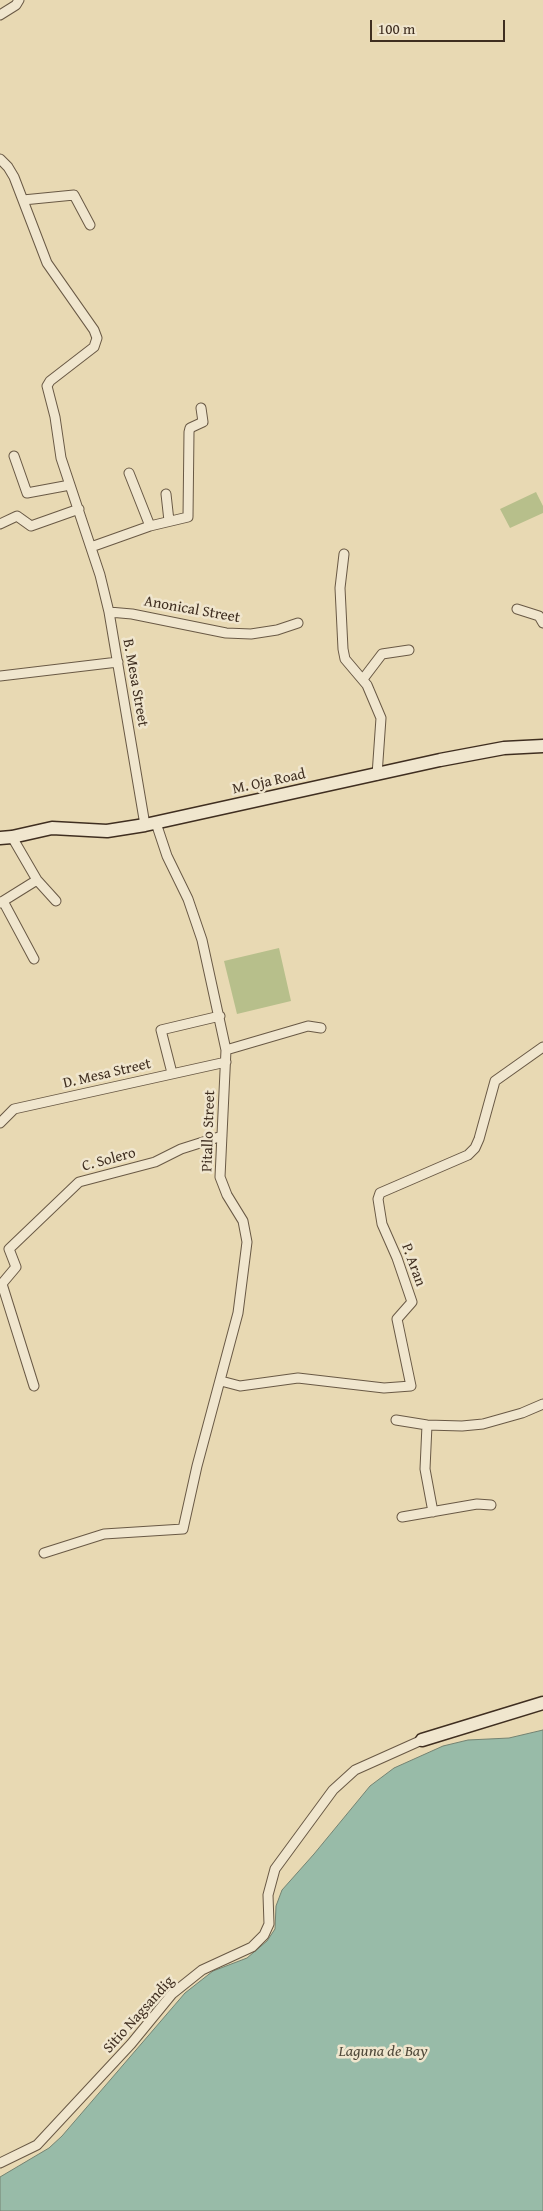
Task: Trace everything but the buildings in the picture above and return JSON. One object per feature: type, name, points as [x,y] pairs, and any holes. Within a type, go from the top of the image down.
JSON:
[{"type":"street","points":[[0,15],[16,5],[19,0]]},
{"type":"street","points":[[0,159],[8,167],[23,200],[74,195],[90,225]]},
{"type":"street","name":"B. Mesa Street","points":[[23,200],[47,263],[98,338],[94,347],[50,381],[48,386],[55,416],[61,458],[91,547],[109,612],[150,824]]},
{"type":"street","points":[[91,547],[150,526],[188,516],[189,432],[190,428],[203,422],[200,408]]},
{"type":"street","points":[[14,456],[27,493],[70,485]]},
{"type":"street","points":[[129,473],[150,526]]},
{"type":"street","points":[[166,494],[169,521]]},
{"type":"street","points":[[0,524],[17,516],[31,526],[79,509]]},
{"type":"street","points":[[344,554],[340,588],[343,649],[348,665],[363,679],[381,718],[377,775]]},
{"type":"street","points":[[517,609],[539,616],[543,623]]},
{"type":"street","name":"Anonical Street","points":[[109,612],[132,614],[226,633],[251,634],[277,630],[298,623]]},
{"type":"street","points":[[363,679],[382,654],[408,650]]},
{"type":"street","points":[[0,676],[118,662]]},
{"type":"street","name":"M. Oja Road","points":[[6,838],[52,828],[108,831],[150,824],[504,748],[543,746]]},
{"type":"street","name":"Pitallo Street","points":[[44,1553],[104,1534],[183,1529],[197,1466],[238,1313],[247,1242],[243,1221],[227,1195],[220,1177],[226,1050],[220,1016],[202,940],[188,899],[150,824]]},
{"type":"street","points":[[6,838],[37,880],[56,901]]},
{"type":"street","points":[[34,959],[1,902],[37,880]]},
{"type":"street","points":[[172,1073],[162,1030],[220,1016]]},
{"type":"street","points":[[226,1050],[308,1026],[321,1028]]},
{"type":"street","name":"P. Aran","points":[[221,1381],[240,1386],[298,1378],[384,1388],[411,1386],[397,1318],[412,1302],[397,1258],[382,1224],[378,1199],[380,1193],[468,1155],[476,1148],[495,1081],[543,1047]]},
{"type":"street","name":"D. Mesa Street","points":[[0,1123],[14,1110],[226,1062]]},
{"type":"street","name":"C. Solero","points":[[1,1285],[16,1267],[8,1249],[79,1182],[155,1162],[181,1149],[222,1136]]},
{"type":"street","points":[[1,1285],[34,1386]]},
{"type":"street","points":[[396,1420],[428,1425],[462,1426],[483,1424],[543,1404]]},
{"type":"street","points":[[428,1425],[425,1470],[433,1512]]},
{"type":"street","points":[[402,1516],[477,1504],[491,1505]]},
{"type":"street","points":[[422,1740],[543,1702]]},
{"type":"street","name":"Sitio Nagsandig","points":[[0,2163],[37,2145],[131,2044],[172,1994],[202,1970],[252,1947],[264,1935],[268,1924],[268,1895],[275,1869],[334,1790],[355,1770],[422,1740]]},
{"type":"green space","points":[[536,492],[543,506],[543,513],[510,528],[500,509]]},
{"type":"green space","points":[[279,948],[291,1001],[237,1014],[224,961]]},
{"type":"water","name":"Laguna de Bay","points":[[543,1730],[543,2211],[0,2211],[0,2177],[49,2148],[62,2136],[185,1993],[213,1971],[247,1958],[267,1941],[275,1929],[276,1906],[282,1890],[370,1786],[394,1768],[443,1746],[468,1740],[509,1738]]}]
